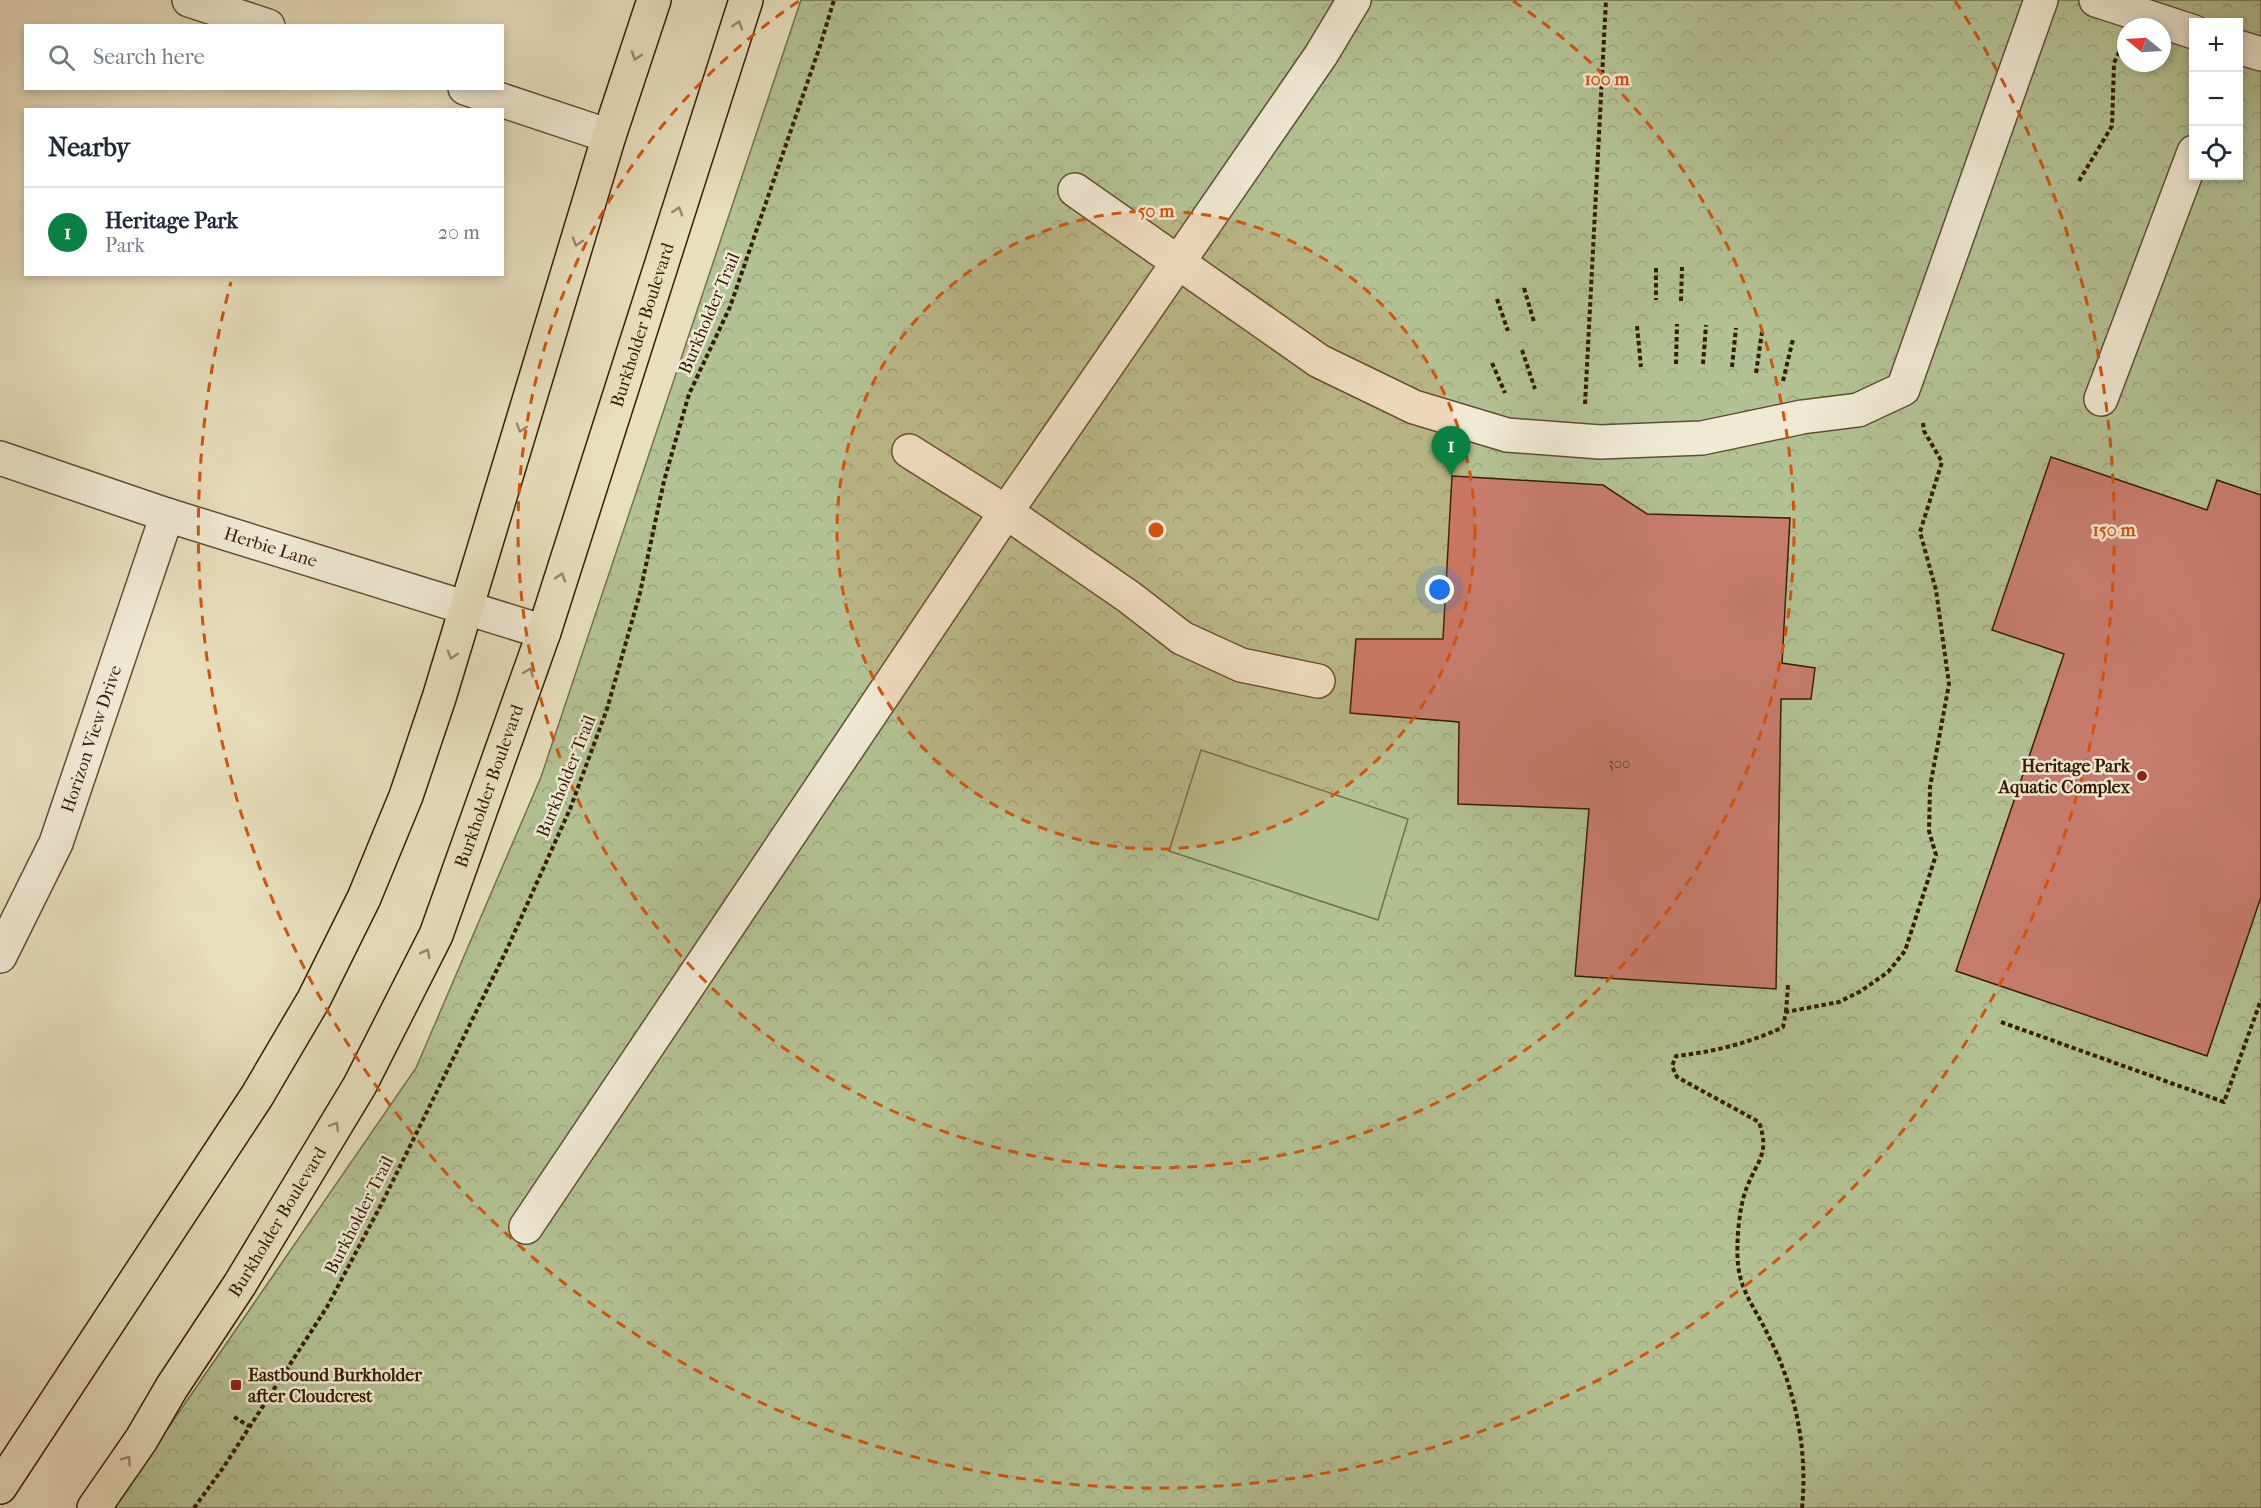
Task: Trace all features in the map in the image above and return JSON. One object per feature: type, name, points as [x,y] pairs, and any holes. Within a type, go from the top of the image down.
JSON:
[{"type":"main road","points":[[0,1487],[257,1096],[314,999],[364,898],[406,796],[440,698],[609,136],[654,0]]},
{"type":"main road","name":"Burkholder Boulevard","points":[[93,1508],[141,1440],[172,1387],[240,1284],[360,1085],[436,935],[544,632],[746,0]]},
{"type":"street","points":[[189,0],[262,24]]},
{"type":"street","points":[[526,1227],[1006,512],[1320,55],[1354,0]]},
{"type":"street","points":[[1076,190],[1319,361],[1414,407],[1507,435],[1600,442],[1702,438],[1802,417],[1858,410],[1903,389],[2041,0]]},
{"type":"street","points":[[2096,0],[2189,31]]},
{"type":"street","points":[[2243,49],[2261,54]]},
{"type":"street","points":[[471,90],[609,136]]},
{"type":"street","points":[[2101,399],[2189,163]]},
{"type":"street","points":[[909,451],[1006,512],[1129,597],[1182,638],[1241,665],[1318,681]]},
{"type":"street","name":"Herbie Lane","points":[[0,458],[167,515],[544,632]]},
{"type":"street","name":"Horizon View Drive","points":[[0,956],[56,843],[167,515]]},
{"type":"path","name":"Burkholder Trail","points":[[194,1508],[327,1307],[382,1203],[507,950],[570,809],[607,709],[640,593],[664,481],[690,394],[730,307],[834,0]]},
{"type":"path","points":[[1584,441],[1606,0]]},
{"type":"path","points":[[2079,181],[2112,126],[2114,63],[2117,56]]},
{"type":"path","points":[[1681,301],[1682,267]]},
{"type":"path","points":[[1656,268],[1656,300]]},
{"type":"path","points":[[1524,288],[1534,322]]},
{"type":"path","points":[[1497,299],[1508,331]]},
{"type":"path","points":[[1676,364],[1677,324]]},
{"type":"path","points":[[1637,326],[1641,367]]},
{"type":"path","points":[[1702,364],[1706,326]]},
{"type":"path","points":[[1732,367],[1736,328]]},
{"type":"path","points":[[1756,373],[1762,332]]},
{"type":"path","points":[[1783,381],[1793,339]]},
{"type":"path","points":[[1522,350],[1535,389]]},
{"type":"path","points":[[1492,363],[1507,399]]},
{"type":"path","points":[[1786,1012],[1839,1002],[1861,991],[1888,972],[1905,951],[1936,855],[1929,831],[1930,787],[1950,684],[1936,590],[1920,532],[1942,462],[1924,431],[1923,420]]},
{"type":"path","points":[[1788,985],[1783,1027],[1763,1036],[1701,1053],[1676,1056],[1672,1066],[1677,1077],[1760,1122],[1764,1137],[1762,1158],[1746,1188],[1740,1222],[1738,1265],[1747,1299],[1768,1333],[1783,1365],[1794,1402],[1805,1485],[1802,1508]]},
{"type":"path","points":[[2001,1022],[2223,1102],[2261,1000]]},
{"type":"path","points":[[234,1417],[249,1426]]},
{"type":"green space","points":[[801,0],[2261,0],[2261,1508],[113,1508],[416,1068],[541,777]]},
{"type":"green space","points":[[1201,750],[1408,819],[1378,920],[1169,851]]},
{"type":"building","name":"Heritage Park Aquatic Complex","points":[[2051,457],[2207,510],[2217,480],[2261,495],[2261,897],[2207,1056],[1956,971],[2064,654],[1992,630]]},
{"type":"building","points":[[1452,476],[1603,485],[1647,514],[1790,518],[1782,663],[1815,668],[1811,699],[1781,699],[1776,989],[1575,976],[1589,809],[1458,804],[1459,722],[1350,713],[1356,639],[1443,639]]},
{"type":"place","name":"Heritage Park","points":[[1451,476]]},
{"type":"place","name":"Heritage Park Aquatic Complex","points":[[2142,776]]},
{"type":"place","name":"Eastbound Burkholder after Cloudcrest","points":[[236,1385]]}]
